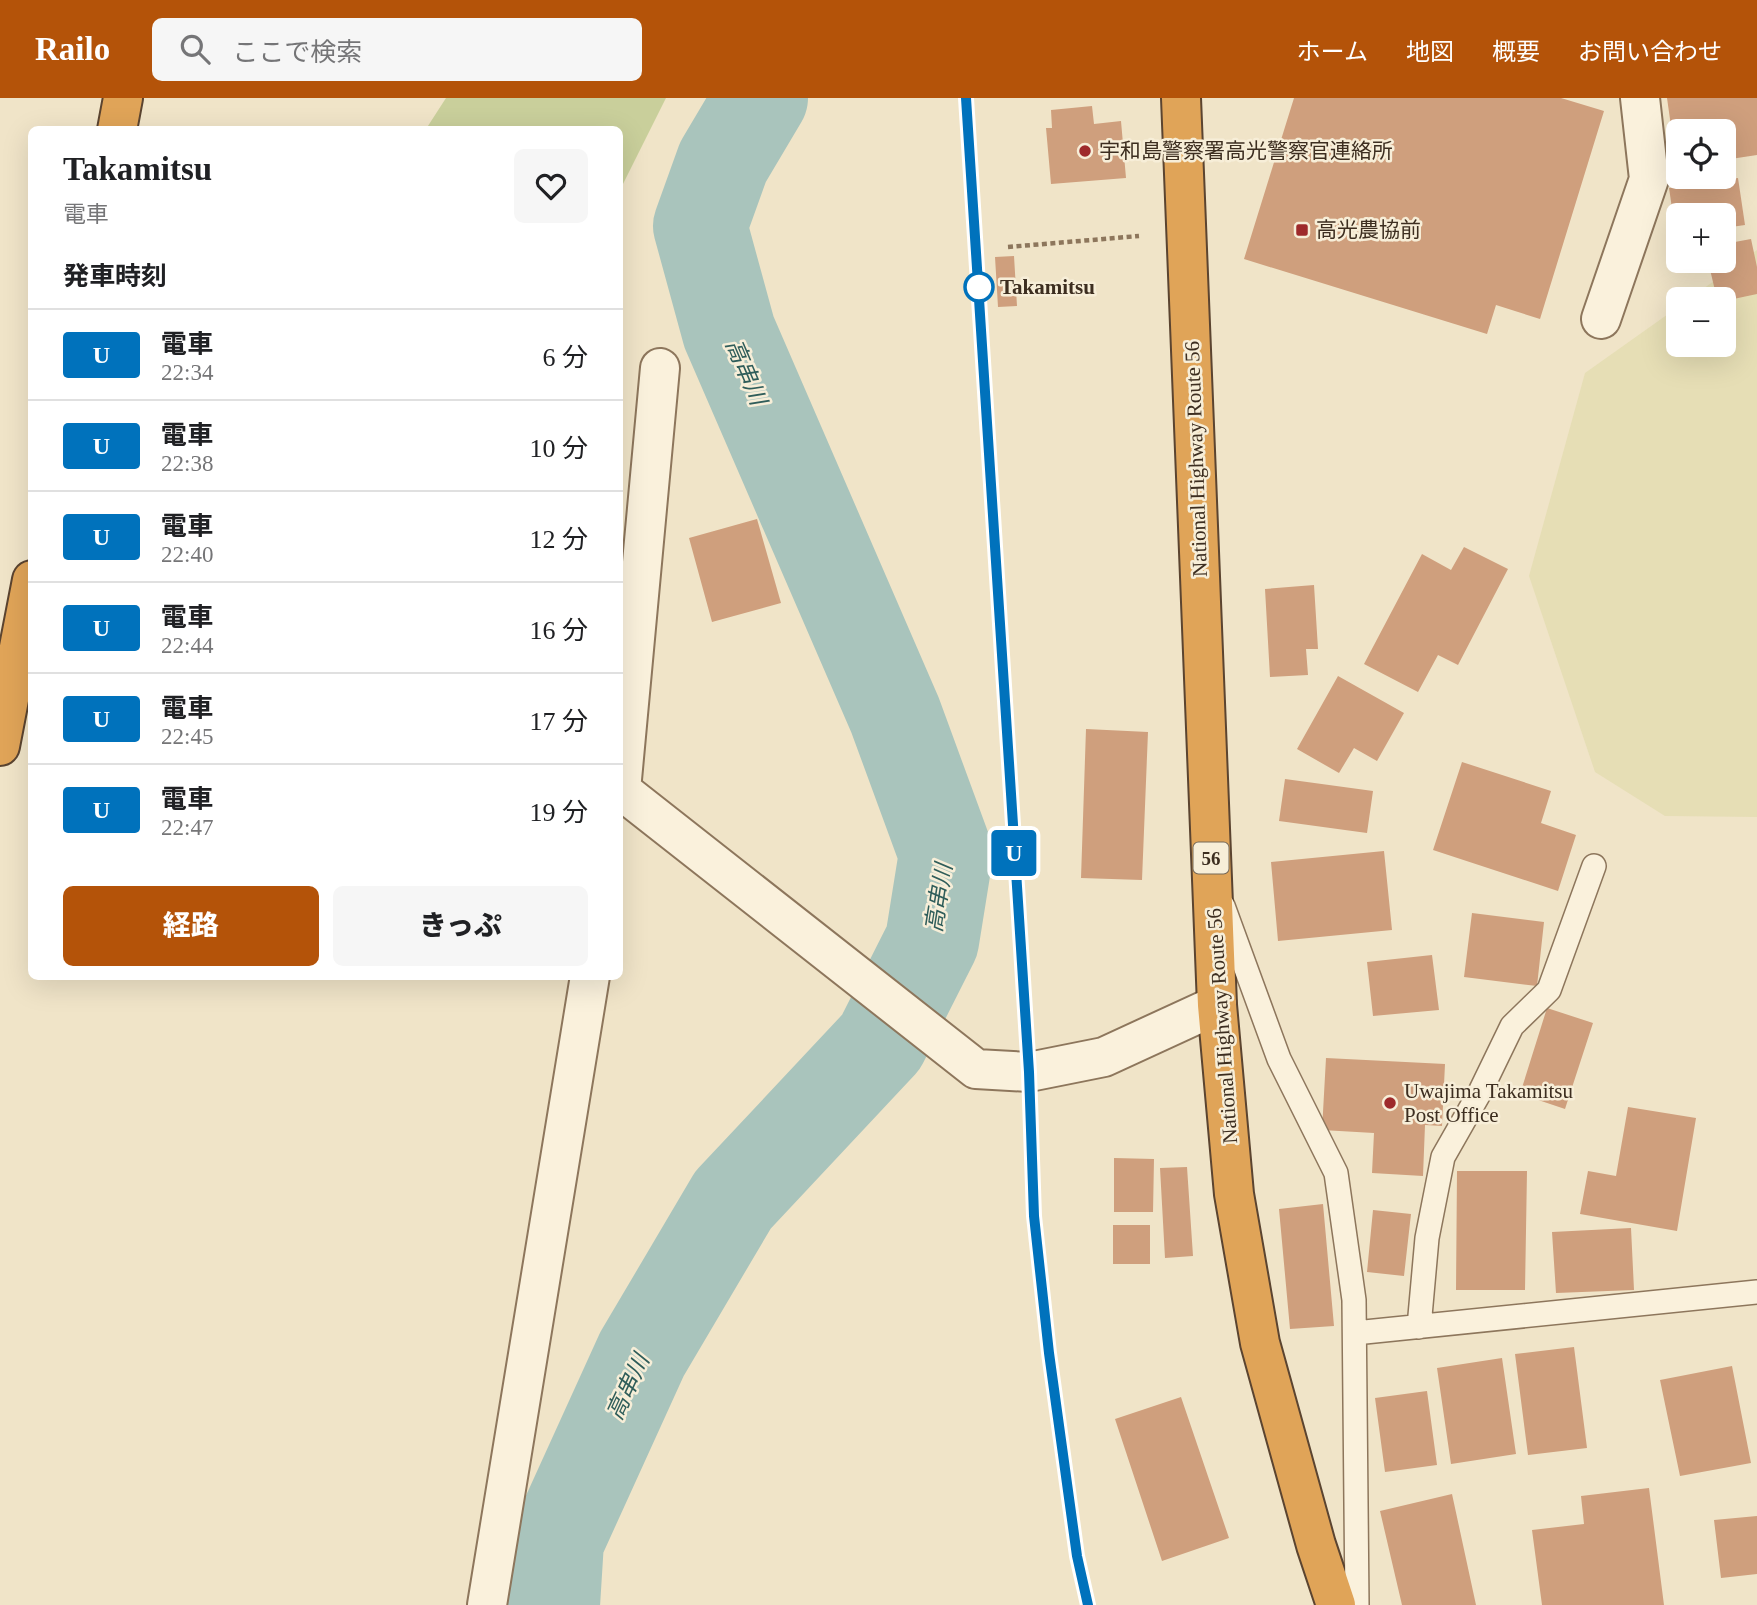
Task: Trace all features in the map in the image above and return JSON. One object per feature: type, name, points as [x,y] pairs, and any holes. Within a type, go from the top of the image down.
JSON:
[{"type":"highway","points":[[118,126],[123,98]]},
{"type":"highway","name":"National Highway Route 56","points":[[1181,98],[1217,1005],[1234,1194],[1260,1343],[1316,1545],[1336,1605]]},
{"type":"highway","points":[[0,746],[28,601]]},
{"type":"street","points":[[1601,319],[1649,179],[1640,98]]},
{"type":"street","points":[[623,762],[660,368]]},
{"type":"street","points":[[623,796],[876,988],[919,1026],[976,1069],[1029,1072],[1104,1057],[1217,1005]]},
{"type":"street","points":[[487,1605],[589,980]]},
{"type":"lane","points":[[1419,1327],[1427,1238],[1443,1157],[1512,1026],[1549,990],[1594,866]]},
{"type":"lane","points":[[1212,877],[1279,1059],[1336,1173],[1354,1300],[1357,1605]]},
{"type":"lane","points":[[1355,1333],[1757,1292]]},
{"type":"path","points":[[1007,247],[1187,233]]},
{"type":"shaded area","points":[[1757,250],[1757,817],[1665,816],[1595,772],[1529,576],[1585,373],[1666,316],[1666,357],[1736,357],[1736,287],[1706,287],[1725,273],[1736,273],[1736,265]]},
{"type":"green space","points":[[446,98],[666,98],[623,184],[623,126],[428,126]]},
{"type":"building","points":[[1294,98],[1561,98],[1604,111],[1540,319],[1496,305],[1487,334],[1244,259]]},
{"type":"building","points":[[1667,98],[1757,98],[1757,155],[1736,158],[1736,119],[1670,119]]},
{"type":"building","points":[[1092,106],[1094,124],[1121,121],[1126,178],[1051,184],[1046,128],[1052,128],[1051,110]]},
{"type":"building","points":[[1736,178],[1745,225],[1736,226],[1736,203],[1671,203],[1669,189],[1736,189]]},
{"type":"building","points":[[1751,239],[1757,267],[1757,294],[1736,298],[1736,287],[1714,287],[1711,273],[1736,273],[1736,242]]},
{"type":"building","points":[[1014,256],[1017,306],[998,307],[995,257]]},
{"type":"building","points":[[757,519],[781,603],[712,622],[689,538]]},
{"type":"building","points":[[1464,547],[1508,569],[1458,665],[1438,655],[1418,692],[1364,664],[1422,554],[1451,570]]},
{"type":"building","points":[[1314,585],[1318,649],[1306,649],[1308,675],[1270,677],[1265,589]]},
{"type":"building","points":[[1338,676],[1404,713],[1377,761],[1354,748],[1339,773],[1297,749]]},
{"type":"building","points":[[1086,729],[1148,732],[1142,880],[1081,878]]},
{"type":"building","points":[[1462,762],[1551,791],[1541,823],[1576,835],[1558,891],[1433,850]]},
{"type":"building","points":[[1285,779],[1373,791],[1367,833],[1279,821]]},
{"type":"building","points":[[1384,851],[1392,930],[1278,941],[1271,862]]},
{"type":"building","points":[[1472,913],[1544,922],[1537,986],[1464,977]]},
{"type":"building","points":[[1432,955],[1439,1010],[1373,1016],[1367,962]]},
{"type":"building","points":[[1547,1008],[1593,1023],[1565,1109],[1520,1094]]},
{"type":"building","points":[[1326,1058],[1445,1064],[1442,1126],[1425,1125],[1423,1176],[1372,1173],[1374,1133],[1322,1130]]},
{"type":"building","points":[[1628,1107],[1696,1118],[1677,1231],[1580,1214],[1588,1171],[1616,1176]]},
{"type":"building","points":[[1114,1158],[1154,1159],[1153,1212],[1114,1212]]},
{"type":"building","points":[[1187,1167],[1193,1256],[1165,1258],[1160,1168]]},
{"type":"building","points":[[1457,1171],[1527,1171],[1525,1290],[1456,1290]]},
{"type":"building","points":[[1323,1204],[1334,1326],[1290,1329],[1279,1209]]},
{"type":"building","points":[[1373,1210],[1411,1214],[1404,1276],[1367,1272]]},
{"type":"building","points":[[1113,1225],[1150,1225],[1150,1264],[1113,1264]]},
{"type":"building","points":[[1631,1228],[1634,1290],[1556,1293],[1552,1232]]},
{"type":"building","points":[[1574,1347],[1587,1448],[1528,1455],[1515,1354]]},
{"type":"building","points":[[1502,1358],[1516,1454],[1451,1464],[1437,1368]]},
{"type":"building","points":[[1732,1366],[1751,1463],[1680,1476],[1660,1380]]},
{"type":"building","points":[[1427,1391],[1437,1465],[1385,1472],[1375,1398]]},
{"type":"building","points":[[1181,1397],[1229,1538],[1162,1561],[1115,1419]]},
{"type":"building","points":[[1649,1488],[1664,1605],[1542,1605],[1532,1530],[1584,1524],[1581,1496]]},
{"type":"building","points":[[1452,1494],[1476,1605],[1402,1605],[1380,1511]]},
{"type":"building","points":[[1757,1516],[1757,1574],[1721,1578],[1714,1520]]},
{"type":"waterway","name":"高串川","points":[[553,1605],[557,1541],[642,1354],[733,1200],[881,1042],[932,941],[946,854],[895,715],[729,332],[700,226],[723,162],[761,98]]},
{"type":"railway","points":[[966,98],[1029,1072],[1034,1216],[1077,1556],[1089,1605]]},
{"type":"train","name":"U","points":[[966,98],[1029,1072],[1034,1216],[1070,1506],[1088,1605]]},
{"type":"place","name":"宇和島警察署高光警察官連絡所","points":[[1085,151]]},
{"type":"place","name":"高光農協前","points":[[1302,230]]},
{"type":"place","name":"Takamitsu","points":[[979,287]]},
{"type":"place","name":"Uwajima Takamitsu Post Office","points":[[1390,1103]]}]
